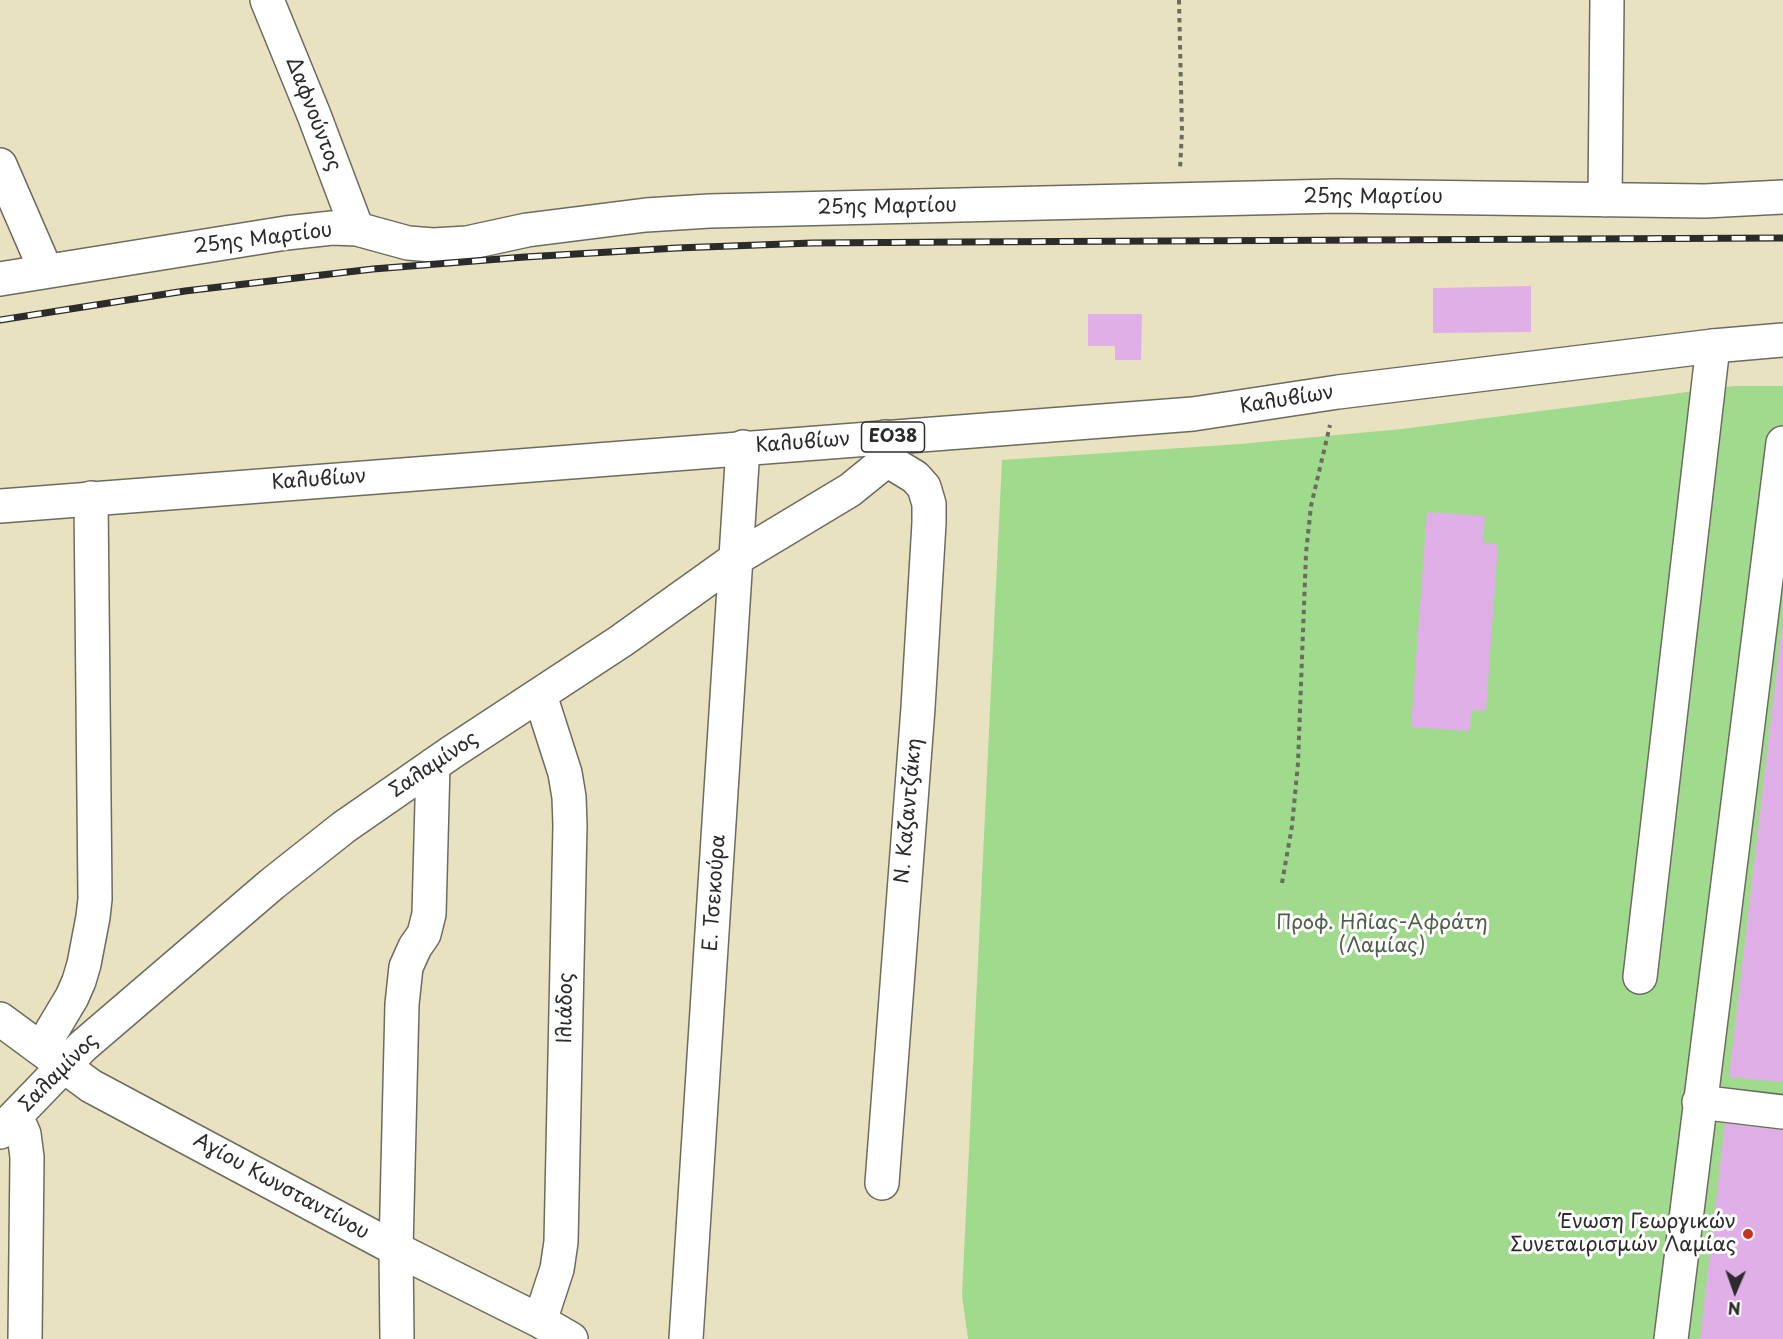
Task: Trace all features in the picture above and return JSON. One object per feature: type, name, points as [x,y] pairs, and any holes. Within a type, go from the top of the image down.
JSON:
[{"type":"street","name":"Δαφνούντος","points":[[267,0],[310,104],[357,230]]},
{"type":"street","points":[[1605,200],[1607,0]]},
{"type":"street","points":[[0,165],[46,271]]},
{"type":"street","name":"25ης Μαρτίου","points":[[0,279],[286,232],[332,228],[357,230],[408,243],[433,245],[467,243],[527,230],[667,213],[1336,196],[1705,201],[1783,197]]},
{"type":"street","name":"Καλυβίων","points":[[0,506],[743,447],[886,449],[1193,414],[1338,392],[1713,346],[1783,340]]},
{"type":"street","points":[[1640,977],[1713,346]]},
{"type":"street","points":[[1671,1339],[1783,443]]},
{"type":"street","name":"Ε. Τσεκούρα","points":[[686,1339],[743,447]]},
{"type":"street","name":"Σαλαμίνος","points":[[8,1124],[52,1057],[83,1046],[272,884],[344,827],[433,765],[621,641],[737,558],[850,490],[886,449]]},
{"type":"street","name":"Ν. Καζαντζάκη","points":[[882,1183],[919,696],[929,512],[927,494],[920,483],[886,449]]},
{"type":"street","points":[[52,1057],[79,981],[93,917],[91,498]]},
{"type":"street","name":"Ιλιάδος","points":[[540,695],[565,772],[570,825],[561,1242],[557,1269],[540,1321]]},
{"type":"street","points":[[397,1339],[396,1249],[402,1004],[406,967],[424,934],[429,914],[433,765]]},
{"type":"street","name":"Αγίου Κωνσταντίνου","points":[[0,1019],[91,1086],[396,1249],[540,1321],[571,1339]]},
{"type":"street","points":[[1699,1102],[1783,1112]]},
{"type":"street","points":[[8,1124],[24,1134],[27,1157],[25,1339]]},
{"type":"path","points":[[1176,200],[1182,131],[1179,0]]},
{"type":"path","points":[[1282,883],[1293,826],[1298,763],[1306,553],[1321,460],[1338,392]]},
{"type":"green space","name":"Προφ. Ηλίας-Αφράτη (Λαμίας)","points":[[1734,386],[1783,386],[1783,1339],[968,1339],[962,1295],[1002,460],[1240,444],[1402,429]]},
{"type":"building","points":[[1531,286],[1531,332],[1433,333],[1433,288]]},
{"type":"building","points":[[1088,314],[1142,314],[1141,360],[1115,360],[1115,346],[1088,346]]},
{"type":"building","points":[[1427,512],[1485,516],[1483,543],[1498,544],[1486,711],[1471,710],[1470,731],[1411,727]]},
{"type":"building","points":[[1783,626],[1783,1082],[1729,1077]]},
{"type":"building","name":"Ένωση Γεωργικών Συνεταιρισμών Λαμίας","points":[[1725,1123],[1783,1130],[1783,1339],[1700,1339]]},
{"type":"railway","points":[[0,320],[185,291],[373,269],[677,248],[812,243],[1783,238]]},
{"type":"place","name":"Ένωση Γεωργικών Συνεταιρισμών Λαμίας","points":[[1748,1234]]}]
